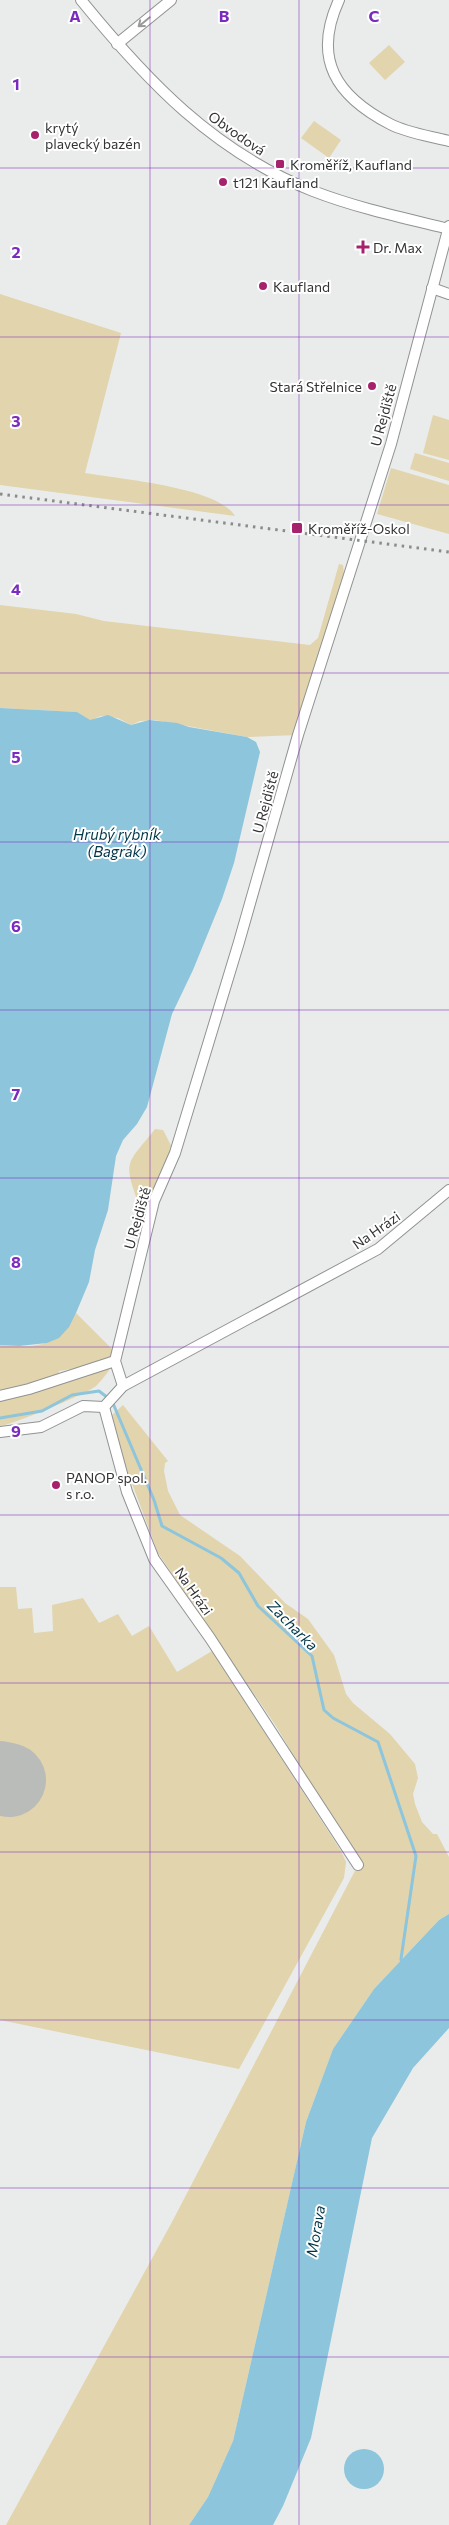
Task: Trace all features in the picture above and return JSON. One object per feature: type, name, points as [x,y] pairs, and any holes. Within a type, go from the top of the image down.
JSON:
[{"type":"street","name":"Obvodová","points":[[81,0],[117,44],[178,107],[237,152],[267,170],[322,194],[449,228]]},
{"type":"street","points":[[117,44],[171,0]]},
{"type":"street","points":[[340,0],[331,18],[328,47],[334,74],[349,98],[391,125],[449,141]]},
{"type":"street","name":"U Rejdiště","points":[[115,1361],[154,1201],[175,1153],[220,1007],[298,735],[391,444],[449,228]]},
{"type":"street","points":[[432,288],[449,294]]},
{"type":"street","name":"Na Hrázi","points":[[358,1865],[210,1638],[154,1559],[127,1492],[105,1406],[120,1389],[378,1249],[449,1190]]},
{"type":"street","points":[[0,1396],[115,1361],[120,1389]]},
{"type":"street","points":[[0,1432],[41,1427],[83,1406],[105,1406]]},
{"type":"shaded area","points":[[389,45],[405,62],[385,80],[369,63]]},
{"type":"shaded area","points":[[314,121],[341,140],[329,158],[301,138]]},
{"type":"shaded area","points":[[0,294],[121,333],[85,473],[189,491],[225,506],[235,516],[0,485]]},
{"type":"shaded area","points":[[433,415],[449,420],[449,460],[423,453]]},
{"type":"shaded area","points":[[415,453],[449,463],[449,481],[410,469]]},
{"type":"shaded area","points":[[391,468],[449,485],[449,534],[377,514]]},
{"type":"shaded area","points":[[339,564],[343,565],[345,583],[297,735],[247,737],[155,720],[140,721],[131,725],[118,718],[100,716],[90,721],[77,712],[0,708],[0,605],[76,614],[104,621],[310,645],[318,638]]},
{"type":"shaded area","points":[[155,1129],[163,1130],[175,1153],[148,1204],[139,1204],[129,1170],[130,1163]]},
{"type":"shaded area","points":[[76,1313],[117,1354],[114,1363],[96,1386],[90,1390],[34,1415],[0,1426],[0,1345],[25,1346],[45,1343],[62,1333]],"holes":[[[111,1362],[58,1379],[59,1371]]]},
{"type":"shaded area","points":[[123,1405],[168,1461],[165,1463],[164,1471],[168,1491],[180,1515],[240,1556],[285,1603],[308,1619],[334,1655],[346,1694],[353,1703],[390,1734],[415,1764],[418,1778],[413,1794],[415,1804],[422,1822],[433,1834],[437,1834],[449,1857],[449,1914],[439,1920],[374,1989],[333,2049],[306,2122],[233,2441],[208,2497],[189,2525],[6,2525],[172,2222],[358,1865],[276,1726],[158,1553],[124,1462],[112,1415]]},
{"type":"shaded area","points":[[0,1587],[16,1587],[18,1609],[32,1608],[34,1633],[53,1631],[52,1605],[83,1598],[99,1623],[118,1614],[132,1636],[149,1626],[177,1672],[212,1651],[341,1851],[346,1862],[344,1878],[239,2069],[0,2020],[0,1806],[7,1807],[16,1757],[0,1754]]},
{"type":"water","name":"Hrubý rybník (Bagrák)","points":[[0,708],[77,712],[90,720],[108,715],[131,725],[149,720],[177,723],[189,727],[247,737],[256,742],[260,752],[234,863],[222,899],[193,970],[172,1014],[147,1107],[137,1124],[123,1140],[116,1156],[108,1210],[95,1250],[89,1282],[69,1327],[59,1338],[47,1343],[19,1346],[0,1345]]},
{"type":"water","name":"Morava","points":[[449,1914],[449,2028],[413,2068],[372,2138],[311,2438],[283,2506],[273,2525],[189,2525],[208,2497],[233,2441],[306,2122],[333,2049],[374,1989],[439,1920]]},
{"type":"water","points":[[364,2449],[378,2455],[384,2469],[378,2483],[364,2489],[350,2483],[344,2469],[350,2455]]},
{"type":"waterway","name":"Zacharka","points":[[0,1418],[42,1411],[72,1395],[99,1391],[112,1401],[154,1500],[162,1526],[221,1558],[239,1573],[258,1606],[312,1656],[324,1710],[333,1718],[378,1742],[416,1856],[401,1959],[402,1964]]},
{"type":"runway","points":[[0,1778],[9,1780]]},
{"type":"railway","points":[[0,494],[449,552]]},
{"type":"place","name":"krytý plavecký bazén","points":[[35,135]]},
{"type":"place","name":"Kroměříž, Kaufland","points":[[280,164]]},
{"type":"place","name":"t121 Kaufland","points":[[223,182]]},
{"type":"place","name":"Dr. Max","points":[[363,247]]},
{"type":"place","name":"Kaufland","points":[[263,286]]},
{"type":"place","name":"Stará Střelnice","points":[[372,386]]},
{"type":"place","name":"Kroměříž-Oskol","points":[[297,528]]},
{"type":"place","name":"PANOP spol. s r.o.","points":[[56,1485]]}]
